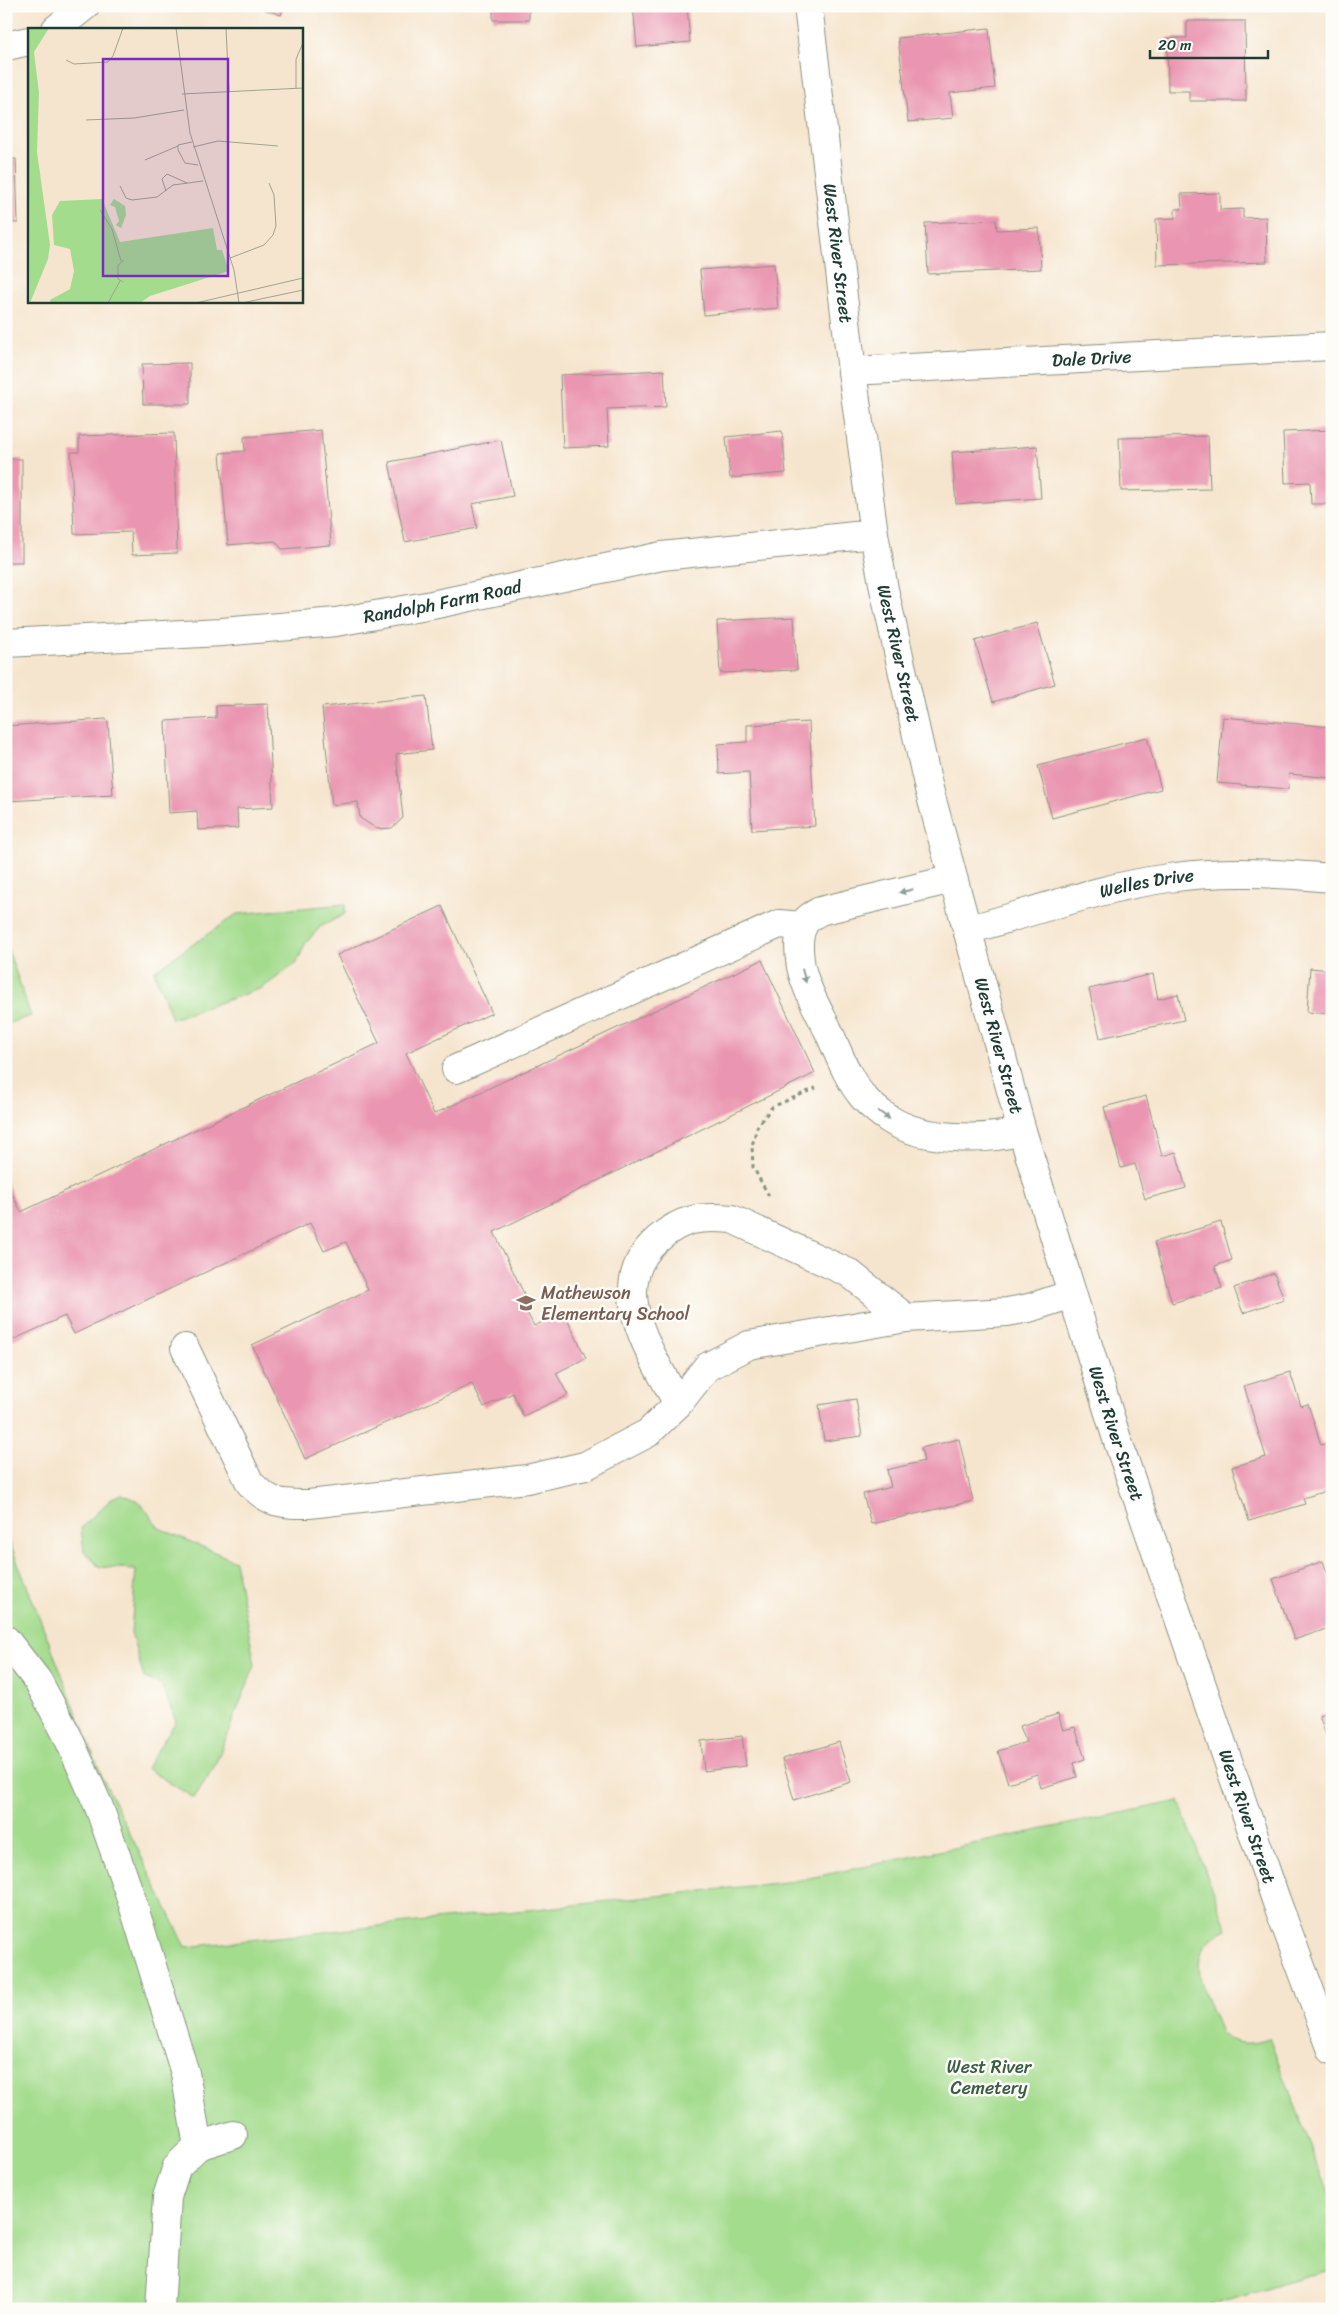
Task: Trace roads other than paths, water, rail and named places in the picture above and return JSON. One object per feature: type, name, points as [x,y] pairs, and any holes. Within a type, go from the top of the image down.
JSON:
[{"type":"street","points":[[57,28],[85,6]]},
{"type":"street","name":"West River Street","points":[[808,6],[852,371],[874,534],[884,589],[927,780],[1022,1131],[1116,1436],[1276,1900],[1332,2050]]},
{"type":"street","points":[[6,46],[28,41]]},
{"type":"street","name":"Dale Drive","points":[[852,371],[1332,346]]},
{"type":"street","name":"Randolph Farm Road","points":[[6,643],[222,632],[336,622],[432,605],[662,556],[874,534]]},
{"type":"street","name":"Welles Drive","points":[[967,930],[1102,892],[1168,878],[1231,872],[1332,878]]},
{"type":"street","points":[[953,879],[820,911],[809,917],[802,926],[799,950],[806,984],[854,1083],[863,1097],[875,1109],[891,1120],[910,1128],[949,1136],[987,1138],[1022,1131]]},
{"type":"street","points":[[456,1069],[779,924],[802,926]]},
{"type":"street","points":[[678,1404],[642,1334],[635,1311],[633,1277],[640,1260],[650,1246],[668,1230],[687,1220],[713,1217],[732,1219],[849,1273],[906,1318]]},
{"type":"street","points":[[185,1348],[250,1483],[261,1495],[274,1502],[309,1504],[527,1480],[585,1466],[648,1433],[678,1404],[707,1367],[749,1344],[906,1318],[1007,1312],[1029,1308],[1072,1294]]},
{"type":"street","points":[[6,1640],[38,1681],[67,1735],[99,1807],[131,1898],[185,2073],[198,2146]]},
{"type":"street","points":[[160,2309],[167,2197],[178,2166],[198,2146],[233,2135]]},
{"type":"place","name":"Mathewson Elementary School","points":[[526,1303]]},
{"type":"park label","name":"West River Cemetery","points":[[989,2077]]}]
